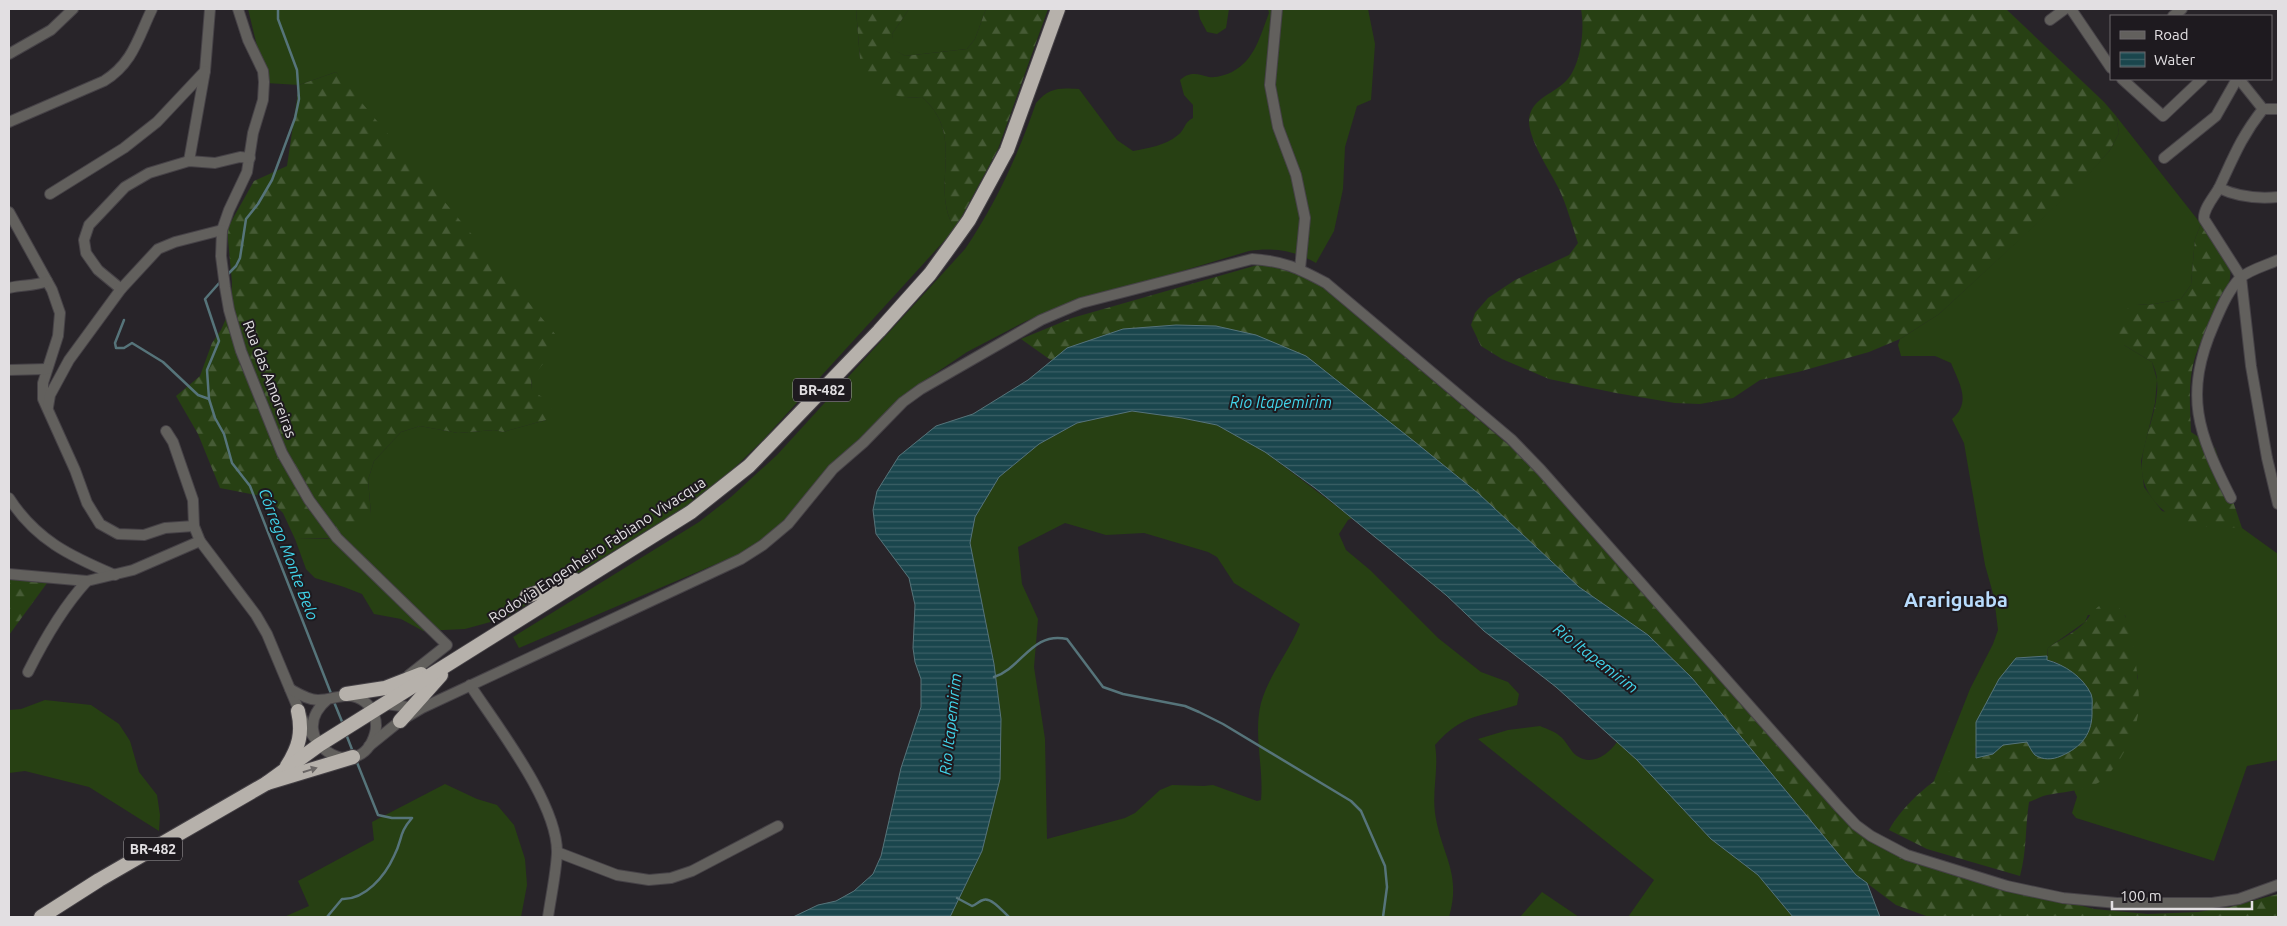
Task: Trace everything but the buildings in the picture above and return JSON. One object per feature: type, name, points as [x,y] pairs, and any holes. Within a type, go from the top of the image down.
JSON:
[{"type":"highway","name":"Rodovia Engenheiro Fabiano Vivacqua","points":[[267,783],[282,774],[318,743],[386,704],[692,512],[749,466],[879,331],[930,274],[969,220],[1007,150],[1058,9]]},
{"type":"highway","points":[[527,596],[593,574]]},
{"type":"highway","points":[[346,694],[374,691],[396,685],[458,658]]},
{"type":"highway","points":[[400,721],[416,708],[458,658]]},
{"type":"highway","points":[[282,774],[300,742],[301,729],[298,710]]},
{"type":"highway","points":[[267,783],[353,757]]},
{"type":"highway","name":"BR-482","points":[[41,917],[99,880],[267,783]]},
{"type":"street","points":[[9,54],[51,30],[73,9]]},
{"type":"street","points":[[9,122],[104,80],[119,71],[128,60],[152,9]]},
{"type":"street","points":[[189,161],[205,71],[210,9]]},
{"type":"street","name":"Rua das Amoreiras","points":[[238,9],[245,33],[263,71],[264,82],[263,100],[253,133],[247,172],[222,230],[221,256],[229,310],[241,351],[282,453],[309,500],[337,538],[446,645],[396,685]]},
{"type":"street","points":[[1277,9],[1270,85],[1278,128],[1296,175],[1305,218],[1300,269]]},
{"type":"street","points":[[2050,20],[2065,9]]},
{"type":"street","points":[[2071,9],[2110,66]]},
{"type":"street","points":[[50,194],[124,148],[157,122],[205,71]]},
{"type":"street","points":[[2123,80],[2163,116],[2201,80]]},
{"type":"street","points":[[2164,158],[2216,116],[2237,80]]},
{"type":"street","points":[[2239,80],[2263,109]]},
{"type":"street","points":[[2263,109],[2278,109]]},
{"type":"street","points":[[2263,109],[2248,128],[2232,156],[2219,188],[2204,214],[2204,219],[2241,277],[2258,403],[2267,458],[2278,504]]},
{"type":"street","points":[[121,289],[98,270],[86,252],[84,240],[89,225],[125,187],[148,173],[189,161],[215,163],[240,157],[250,158]]},
{"type":"street","points":[[2219,188],[2233,195],[2278,197]]},
{"type":"street","points":[[9,212],[52,290],[60,313],[58,336],[43,383],[43,399],[76,470],[87,503],[100,524],[118,534],[144,535],[165,528],[194,526]]},
{"type":"street","points":[[48,411],[50,395],[69,360],[121,289],[158,249],[175,242],[222,230]]},
{"type":"street","points":[[9,234],[20,233]]},
{"type":"street","points":[[386,704],[416,708],[470,685],[741,559],[763,546],[788,524],[833,469],[863,443],[903,402],[921,388],[1041,320],[1081,304],[1252,259],[1277,261],[1300,269],[1326,283],[1517,445],[1839,807],[1856,825],[1871,836],[1907,855],[2007,886],[2063,898],[2117,903],[2212,903],[2239,899],[2278,885]]},
{"type":"street","points":[[2231,498],[2214,464],[2200,422],[2196,399],[2198,374],[2208,337],[2224,301],[2241,277],[2278,260]]},
{"type":"street","points":[[9,288],[34,286],[47,281]]},
{"type":"street","points":[[9,370],[47,369]]},
{"type":"street","points":[[166,432],[173,442],[193,500],[194,526],[200,541],[256,615],[267,634],[305,725],[318,743],[326,752],[336,757],[353,757],[400,721]]},
{"type":"street","points":[[9,498],[20,516],[37,533],[82,562],[114,575]]},
{"type":"street","points":[[9,574],[87,582],[133,570],[200,541]]},
{"type":"street","points":[[28,672],[44,642],[74,596],[87,582]]},
{"type":"street","points":[[470,685],[536,788],[550,816],[557,852],[548,917]]},
{"type":"street","points":[[290,689],[308,699],[328,699],[346,694],[366,702],[373,711],[376,730],[369,746]]},
{"type":"street","points":[[318,743],[313,725],[315,715],[321,705],[328,699]]},
{"type":"street","points":[[557,852],[616,875],[649,880],[671,878],[692,871],[778,826]]},
{"type":"green space","points":[[248,9],[856,9],[860,59],[905,98],[922,97],[936,112],[943,128],[946,145],[945,196],[948,213],[955,229],[762,441],[729,473],[688,505],[505,618],[465,629],[423,631],[401,619],[374,614],[362,594],[315,578],[306,569],[295,539],[328,539],[371,514],[368,480],[374,461],[401,432],[420,426],[458,433],[494,430],[503,432],[546,420],[532,390],[531,378],[543,362],[336,72],[299,85],[266,83]]},
{"type":"green space","points":[[856,9],[909,9],[892,34],[895,50],[905,56],[967,49],[975,39],[986,9],[1048,9],[998,149],[955,229],[948,213],[945,196],[946,145],[943,128],[936,112],[922,97],[905,98],[877,90],[860,59]]},
{"type":"green space","points":[[909,9],[986,9],[975,39],[967,49],[905,56],[894,50],[892,34]]},
{"type":"green space","points":[[1198,9],[1229,9],[1226,28],[1217,34],[1207,32],[1200,19]]},
{"type":"green space","points":[[1268,9],[1368,9],[1375,44],[1371,100],[1357,106],[1345,147],[1343,189],[1334,231],[1316,263],[1284,251],[1249,251],[1068,305],[1026,321],[967,352],[912,389],[782,523],[763,540],[742,553],[519,648],[513,637],[699,522],[731,497],[777,455],[965,249],[996,196],[1014,160],[1036,103],[1041,98],[1050,91],[1079,89],[1117,140],[1133,151],[1162,144],[1178,135],[1193,118],[1193,105],[1184,95],[1180,80],[1191,74],[1218,77],[1240,67],[1256,47],[1269,13]]},
{"type":"green space","points":[[1581,9],[2006,9],[2104,102],[2116,116],[2119,133],[2110,150],[2083,181],[1939,314],[1900,339],[1869,352],[1798,372],[1760,380],[1733,398],[1700,404],[1675,403],[1549,379],[1502,359],[1481,346],[1471,325],[1475,313],[1488,298],[1515,280],[1569,255],[1578,243],[1562,195],[1537,147],[1529,122],[1530,114],[1537,103],[1560,87],[1575,67],[1582,37]]},
{"type":"green space","points":[[336,72],[561,341],[531,379],[532,390],[552,404],[552,413],[546,420],[503,432],[494,430],[458,433],[420,426],[401,432],[374,461],[368,480],[371,514],[369,522],[342,538],[295,539],[283,513],[267,497],[220,488],[198,434],[176,396],[200,376],[212,343],[221,330],[231,307],[232,282],[227,229],[254,181],[287,166],[299,85]]},
{"type":"green space","points":[[2116,116],[2201,224],[2195,239],[2191,285],[2181,299],[2149,305],[2137,304],[2124,345],[2152,362],[2157,380],[2155,403],[2141,461],[2144,487],[2162,511],[2242,528],[2278,554],[2278,760],[2247,766],[2214,861],[2076,818],[2072,813],[2077,797],[2074,790],[2088,786],[2138,678],[2125,615],[2088,615],[2085,622],[2048,648],[2047,656],[2016,658],[1975,749],[1976,758],[1933,783],[1970,689],[1998,630],[1994,597],[1985,565],[1964,443],[1952,419],[1958,413],[1963,399],[1960,385],[1951,363],[1935,356],[1901,356],[1898,345],[1900,339],[1939,314],[2083,180],[2110,150],[2119,133]]},
{"type":"green space","points":[[2201,224],[2227,258],[2230,274],[2225,296],[2202,339],[2194,359],[2190,390],[2191,432],[2215,448],[2242,528],[2192,525],[2171,516],[2152,498],[2145,484],[2142,470],[2143,455],[2157,395],[2156,375],[2152,362],[2124,345],[2119,335],[2122,316],[2127,309],[2137,304],[2149,305],[2181,299],[2191,285],[2195,239]]},
{"type":"green space","points":[[1261,264],[1308,275],[1524,458],[1851,820],[1935,867],[2094,909],[2148,914],[2198,912],[2230,907],[2278,894],[2278,917],[1929,917],[1896,905],[1856,875],[1692,678],[1648,635],[1579,587],[1306,356],[1216,326],[1176,325],[1123,329],[1067,348],[1052,361],[1021,339],[1072,318]]},
{"type":"green space","points":[[1132,411],[1182,418],[1217,425],[1265,452],[1352,518],[1348,520],[1339,534],[1346,550],[1370,570],[1438,638],[1481,672],[1508,682],[1519,694],[1517,705],[1464,721],[1435,745],[1435,813],[1452,875],[1453,888],[1449,917],[950,917],[982,851],[1000,778],[1001,719],[994,664],[970,543],[975,517],[999,477],[1039,444],[1077,423]],"holes":[[[1065,523],[1106,535],[1144,533],[1208,552],[1217,557],[1234,583],[1300,624],[1269,682],[1261,703],[1258,727],[1261,800],[1257,801],[1213,785],[1172,785],[1160,790],[1135,813],[1125,818],[1047,839],[1045,739],[1034,667],[1038,619],[1022,584],[1018,547]]]},
{"type":"green space","points":[[9,578],[50,579],[9,635]]},
{"type":"green space","points":[[2109,602],[2118,606],[2124,614],[2131,633],[2139,693],[2138,715],[2133,732],[2126,749],[2116,765],[2100,782],[2029,802],[2024,857],[2020,876],[1927,849],[1889,830],[1916,796],[1941,777],[1967,762],[1980,756],[1992,754],[2004,744],[2012,742],[2027,742],[2034,754],[2058,663],[2047,660],[2048,648],[2081,626],[2098,607]]},
{"type":"green space","points":[[45,700],[91,705],[119,724],[130,741],[139,772],[157,795],[160,815],[159,831],[89,787],[25,771],[9,773],[9,710],[21,709]]},
{"type":"green space","points":[[1540,726],[1559,735],[1577,756],[1583,759],[1599,758],[1617,742],[1637,760],[1711,839],[1758,875],[1793,917],[1628,917],[1654,880],[1478,739],[1508,730]]},
{"type":"green space","points":[[445,784],[477,799],[497,805],[514,825],[525,859],[527,885],[521,917],[284,917],[309,906],[298,881],[374,840],[372,822]]},
{"type":"green space","points":[[1542,892],[1579,917],[1520,917]]},
{"type":"water","name":"Rio Itapemirim","points":[[1176,325],[1216,326],[1256,335],[1306,356],[1479,494],[1579,587],[1648,635],[1692,678],[1856,875],[1867,883],[1880,917],[1793,917],[1758,875],[1711,839],[1637,760],[1556,687],[1484,631],[1446,595],[1315,488],[1265,452],[1217,425],[1132,411],[1077,423],[1039,444],[999,477],[975,517],[970,543],[994,664],[1001,719],[1000,779],[982,851],[950,917],[793,917],[818,905],[836,901],[854,891],[873,874],[881,856],[901,768],[921,707],[921,679],[915,662],[913,648],[915,605],[909,578],[876,534],[873,510],[877,491],[899,456],[936,426],[973,414],[1028,380],[1067,348],[1123,329]]},
{"type":"water","points":[[2047,656],[2047,660],[2067,668],[2078,677],[2091,694],[2091,726],[2085,738],[2075,748],[2054,758],[2044,759],[2038,757],[2027,742],[2003,745],[1993,754],[1976,758],[1976,722],[1999,679],[2016,658]]},
{"type":"waterway","name":"Córrego Monte Belo","points":[[227,275],[236,266],[240,258],[246,219],[258,204],[272,180],[295,118],[299,99],[297,70],[278,19],[278,9]]},
{"type":"waterway","name":"Córrego Monte Belo","points":[[221,281],[205,299],[219,341],[207,370],[209,399],[215,418],[224,434],[232,463],[250,486],[332,696]]},
{"type":"waterway","points":[[124,320],[115,343],[116,348],[124,348],[132,343],[163,362],[198,395],[209,399]]},
{"type":"waterway","points":[[994,677],[1004,672],[1036,645],[1045,640],[1055,638],[1067,639],[1103,687],[1123,694],[1185,706],[1199,712],[1223,724],[1351,801],[1361,811],[1385,866],[1387,887],[1383,917]]},
{"type":"waterway","name":"Córrego Monte Belo","points":[[334,702],[343,724]]},
{"type":"waterway","name":"Córrego Monte Belo","points":[[346,734],[353,752]]},
{"type":"waterway","name":"Córrego Monte Belo","points":[[327,917],[342,899],[359,896],[380,879],[390,864],[405,828],[412,818],[392,818],[378,815],[356,760]]},
{"type":"waterway","points":[[957,898],[972,906],[983,900],[990,901],[1009,917]]},
{"type":"district","name":"Arariguaba","points":[[1956,599]]}]
